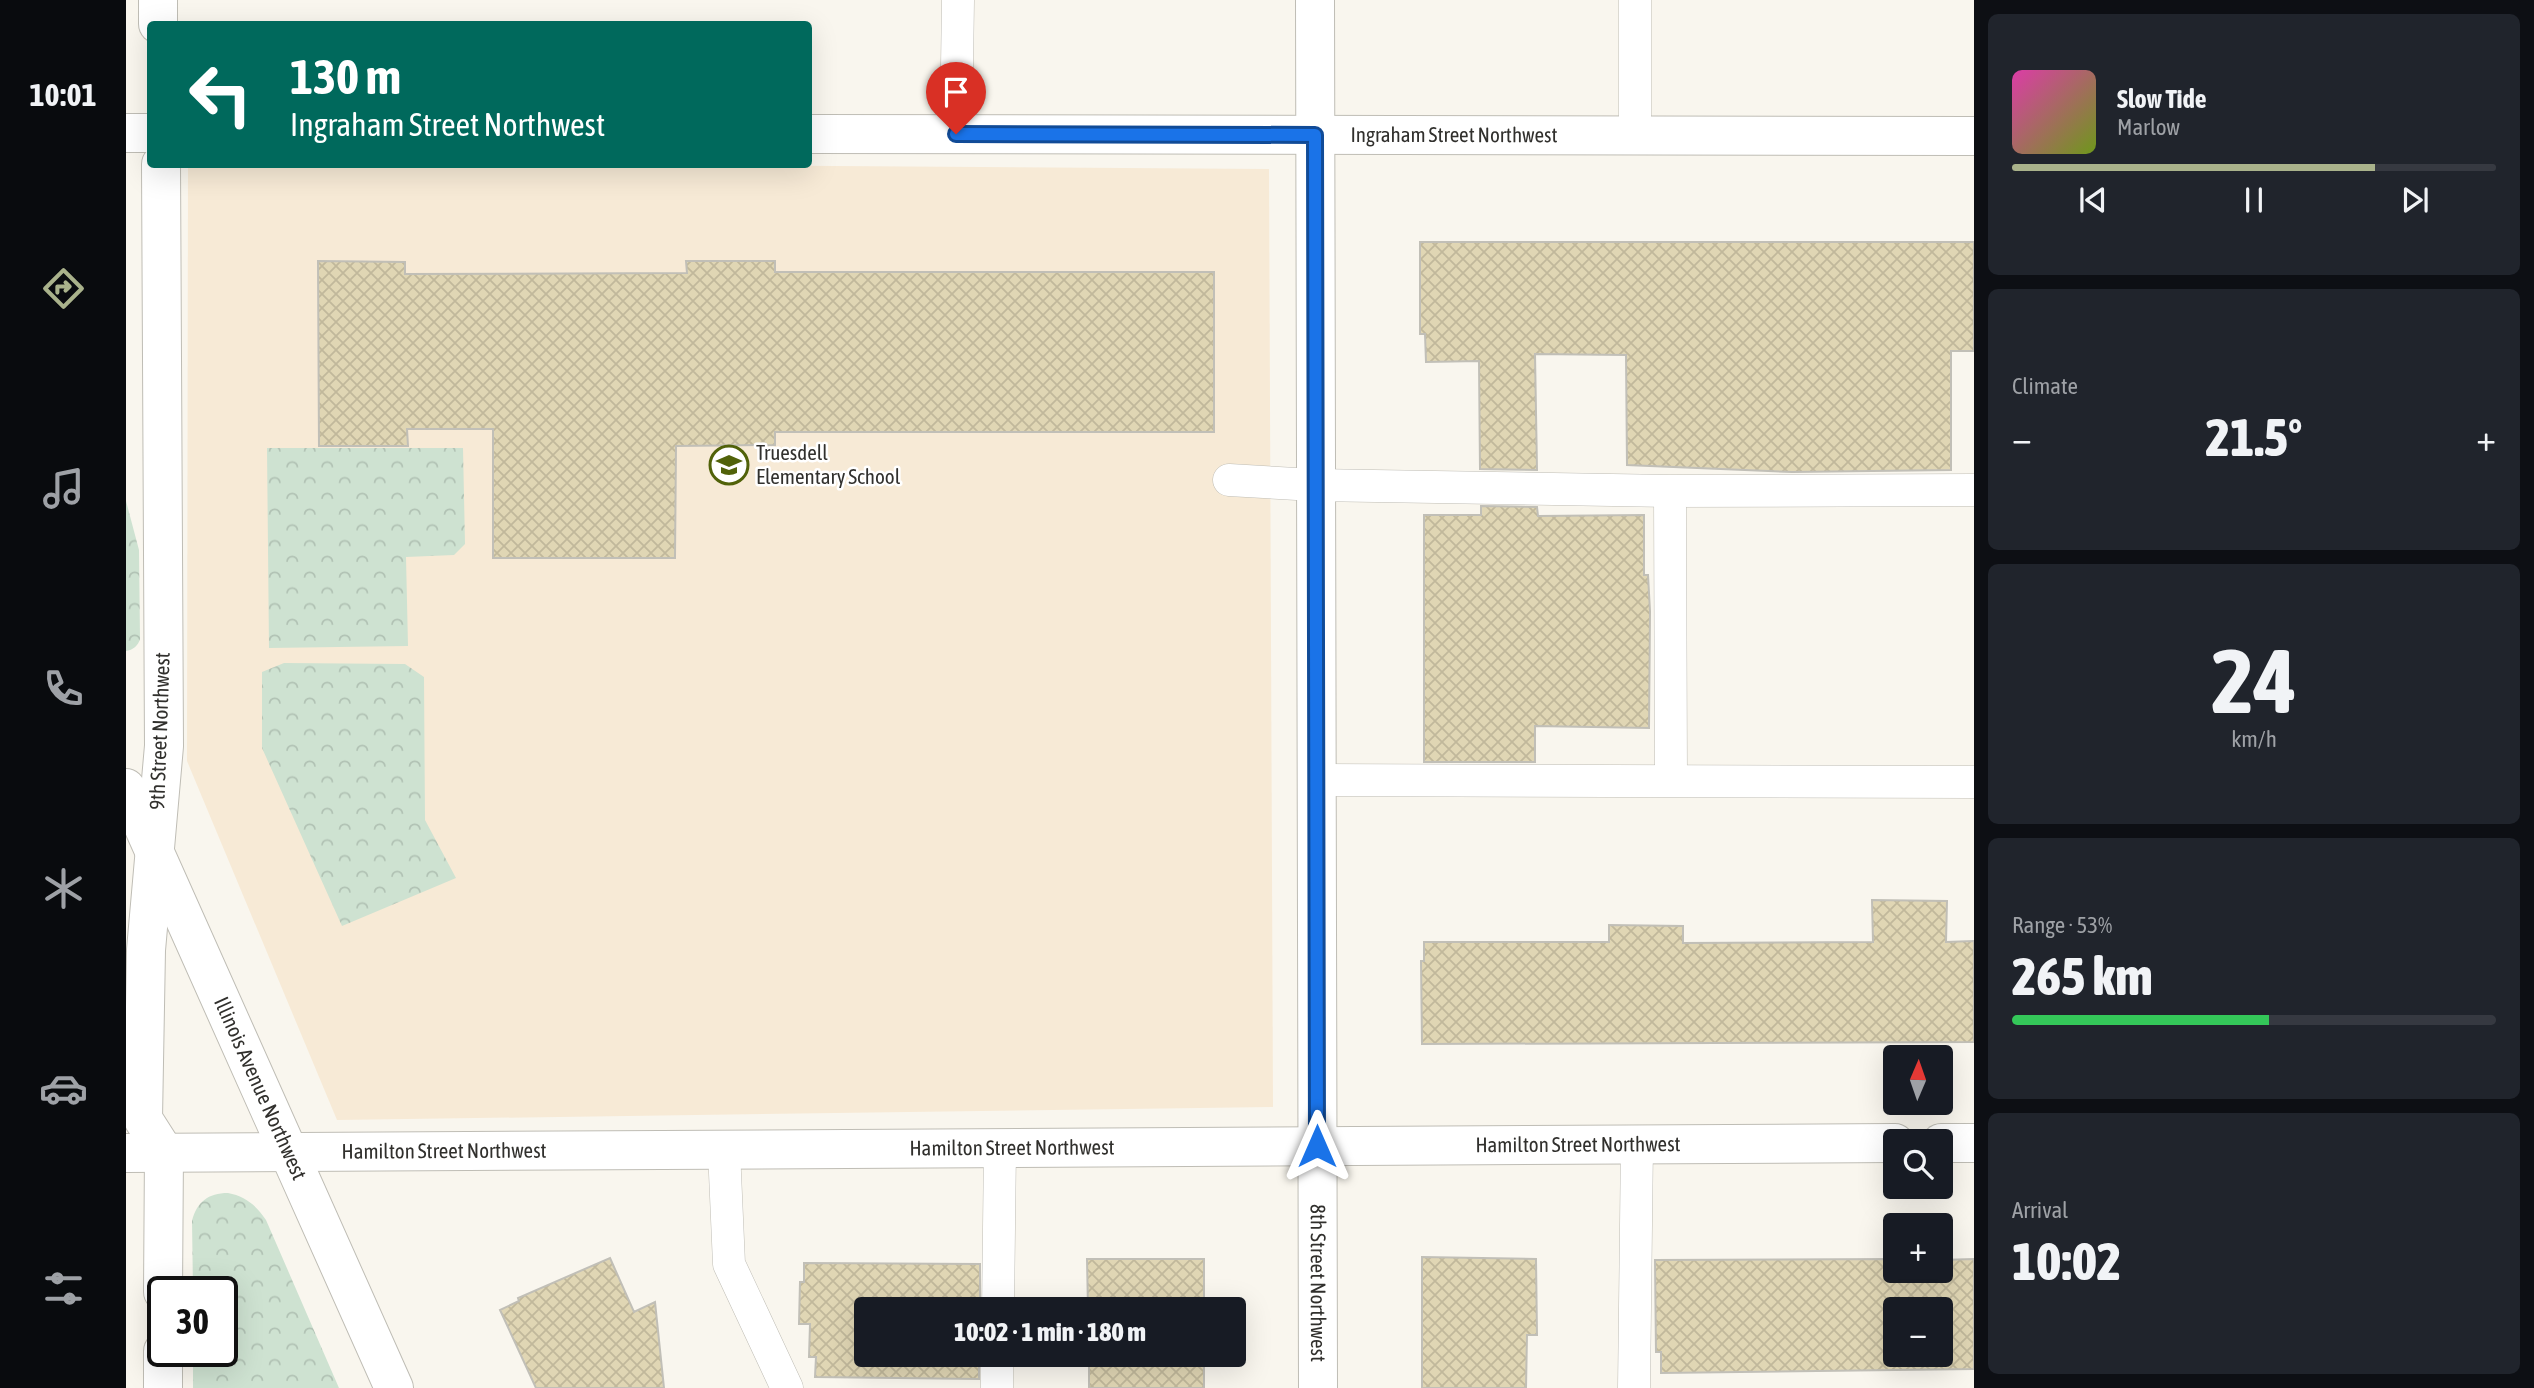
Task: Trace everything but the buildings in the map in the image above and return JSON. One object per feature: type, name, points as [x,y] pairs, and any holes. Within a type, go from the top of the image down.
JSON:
[{"type":"street","points":[[158,0],[158,21]]},
{"type":"street","name":"8th Street Northwest","points":[[1315,0],[1318,1388]]},
{"type":"street","points":[[126,133],[147,133]]},
{"type":"street","name":"Ingraham Street Northwest","points":[[812,134],[1974,136]]},
{"type":"street","name":"9th Street Northwest","points":[[162,168],[164,746],[146,950],[143,1119],[164,1152]]},
{"type":"street","name":"Illinois Avenue Northwest","points":[[126,788],[394,1388]]},
{"type":"street","name":"Hamilton Street Northwest","points":[[126,1153],[1883,1143]]},
{"type":"street","points":[[1953,1143],[1974,1143]]},
{"type":"street","points":[[163,1276],[164,1152]]},
{"type":"street","points":[[163,1367],[163,1388]]},
{"type":"lane","points":[[956,134],[958,0]]},
{"type":"lane","points":[[1635,0],[1635,135]]},
{"type":"lane","points":[[1229,480],[1314,485],[1670,491],[1974,490]]},
{"type":"lane","points":[[1670,491],[1671,781]]},
{"type":"lane","points":[[1317,780],[1974,782]]},
{"type":"lane","points":[[1634,1388],[1637,1144]]},
{"type":"lane","points":[[998,1297],[1000,1148]]},
{"type":"lane","points":[[724,1150],[729,1264],[787,1388]]},
{"type":"lane","points":[[996,1388],[997,1367]]},
{"type":"shaded area","name":"Truesdell Elementary School","points":[[812,166],[1269,169],[1273,1107],[337,1120],[187,761],[188,168]]},
{"type":"green space","points":[[267,448],[463,448],[465,544],[454,555],[406,557],[408,646],[269,648]]},
{"type":"green space","points":[[126,501],[139,550],[140,639],[135,647],[126,651]]},
{"type":"green space","points":[[284,663],[405,664],[424,677],[425,820],[456,878],[342,926],[262,748],[262,672]]},
{"type":"green space","points":[[228,1193],[240,1197],[250,1202],[266,1220],[339,1388],[193,1388],[193,1367],[238,1367],[238,1276],[193,1276],[192,1221],[200,1204],[215,1195]]},
{"type":"place","name":"Truesdell Elementary School","points":[[729,465]]},
{"type":"route","points":[[956,134],[1315,135],[1317,1146]]}]
